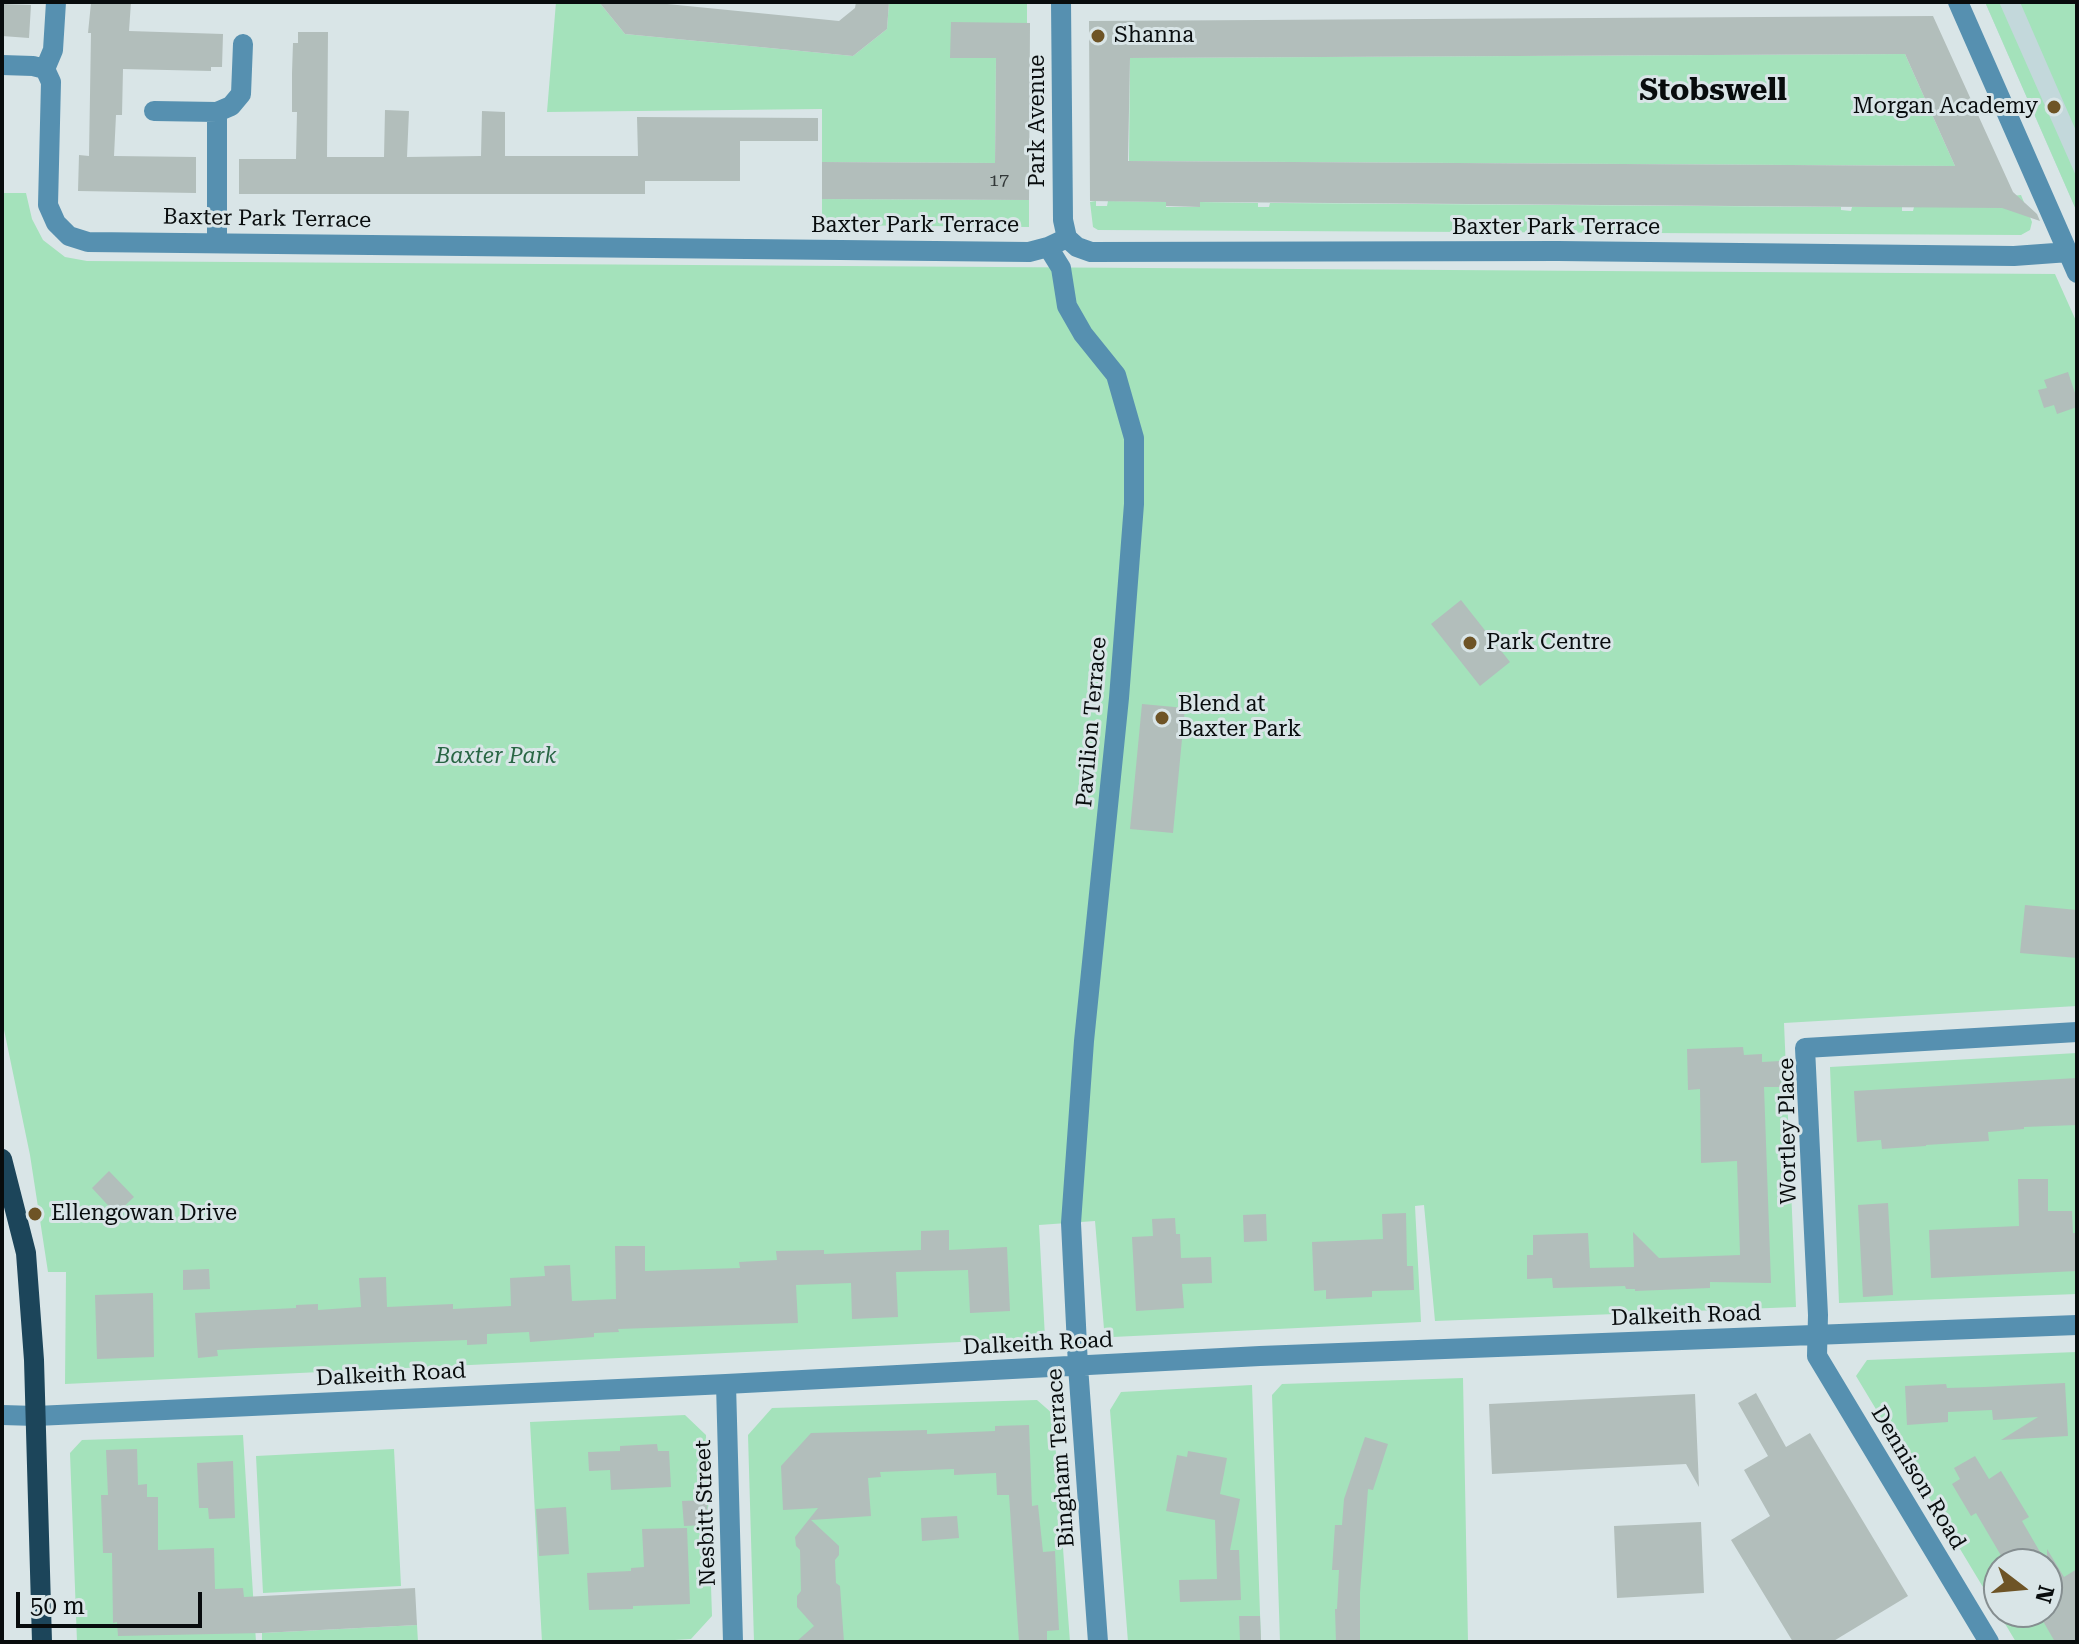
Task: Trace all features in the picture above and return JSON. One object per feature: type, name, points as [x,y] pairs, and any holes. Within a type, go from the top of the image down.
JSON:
[{"type":"main road","points":[[2,1159],[26,1253],[34,1360],[42,1642]]},
{"type":"street","points":[[2,65],[45,69],[53,50],[56,2]]},
{"type":"street","name":"Park Avenue","points":[[1061,2],[1063,220],[1067,238]]},
{"type":"street","points":[[1958,2],[2077,273]]},
{"type":"street","points":[[154,111],[217,112],[231,106],[241,94],[243,44]]},
{"type":"street","name":"Baxter Park Terrace","points":[[45,69],[51,82],[48,205],[56,223],[69,236],[88,242],[1029,252],[1067,238],[1077,247],[1091,252],[1558,251],[2014,256],[2069,252]]},
{"type":"street","points":[[217,112],[217,242]]},
{"type":"street","name":"Pavilion Terrace","points":[[1048,247],[1061,268],[1067,306],[1083,334],[1116,375],[1134,438],[1132,534],[1112,772],[1084,1041],[1071,1223]]},
{"type":"street","name":"Wortley Place","points":[[1817,1335],[1805,1048],[2077,1032]]},
{"type":"street","name":"Bingham Terrace","points":[[1071,1223],[1098,1642]]},
{"type":"street","name":"Dalkeith Road","points":[[2,1415],[36,1416],[726,1384],[1260,1356],[2077,1325]]},
{"type":"street","name":"Dennison Road","points":[[1817,1335],[1817,1356],[1989,1642]]},
{"type":"street","name":"Nesbitt Street","points":[[726,1384],[733,1642]]},
{"type":"shaded area","name":"Morgan Academy","points":[[1985,2],[2077,2],[2077,212]]},
{"type":"green space","points":[[556,2],[599,2],[625,34],[853,56],[887,29],[889,2],[1027,2],[1027,23],[951,23],[951,57],[996,58],[995,163],[822,162],[822,109],[547,112]]},
{"type":"green space","points":[[1985,2],[1999,2],[2077,178],[2077,212]]},
{"type":"green space","points":[[2020,2],[2077,2],[2077,133]]},
{"type":"green space","points":[[1905,54],[1955,166],[1129,161],[1130,58]]},
{"type":"green space","name":"Baxter Park","points":[[2,193],[26,193],[32,219],[43,240],[65,257],[87,261],[2055,274],[2077,323],[2077,1006],[1784,1023],[1796,1307],[1435,1321],[1424,1205],[1415,1206],[1421,1322],[1113,1337],[1104,1329],[1095,1221],[1039,1225],[1045,1338],[65,1384],[66,1272],[48,1272],[30,1155],[2,1020]]},
{"type":"green space","points":[[2021,195],[2032,222],[2030,230],[2021,235],[1098,230],[1093,227],[1090,202],[1096,201],[1096,206],[1107,206],[1108,201],[1166,202],[1166,207],[1200,207],[1200,202],[1258,203],[1258,207],[1269,207],[1270,203],[1275,203],[1841,207],[1841,210],[1851,211],[1852,207],[1902,207],[1902,211],[1913,211],[1914,207]]},
{"type":"green space","points":[[822,199],[1029,200],[1029,227],[822,225]]},
{"type":"green space","points":[[2077,1053],[2077,1294],[1839,1303],[1830,1067]]},
{"type":"green space","points":[[2077,1352],[2077,1642],[2016,1642],[2008,1628],[2063,1628],[2063,1548],[1983,1548],[1983,1587],[1856,1376],[1867,1360]]},
{"type":"green space","points":[[1463,1378],[1468,1642],[1280,1642],[1272,1395],[1282,1384]]},
{"type":"green space","points":[[1252,1385],[1261,1642],[1128,1642],[1110,1410],[1121,1392]]},
{"type":"green space","points":[[1037,1400],[1053,1414],[1070,1642],[754,1642],[748,1435],[772,1408]]},
{"type":"green space","points":[[685,1415],[706,1435],[712,1616],[691,1639],[542,1642],[530,1422]]},
{"type":"green space","points":[[243,1435],[256,1642],[77,1642],[70,1453],[82,1440]]},
{"type":"green space","points":[[394,1449],[401,1586],[263,1593],[256,1456]]},
{"type":"green space","points":[[417,1625],[418,1642],[262,1642],[262,1633]]},
{"type":"building","points":[[131,2],[129,31],[223,34],[222,67],[211,67],[211,71],[123,69],[122,115],[116,115],[114,156],[196,157],[196,193],[78,191],[79,155],[89,156],[91,33],[88,33],[91,3]]},
{"type":"building","points":[[599,2],[647,2],[839,21],[855,8],[856,2],[889,2],[887,29],[853,56],[625,34]]},
{"type":"building","points":[[2,4],[31,5],[29,38],[2,36]]},
{"type":"building","points":[[1933,16],[2013,192],[2037,214],[2040,221],[2002,208],[1200,202],[1200,207],[1166,206],[1166,202],[1090,201],[1089,21]],"holes":[[[1905,54],[1955,166],[1128,161],[1130,58]]]},
{"type":"building","points":[[951,22],[1030,23],[1029,200],[822,199],[822,162],[995,163],[996,58],[950,58]]},
{"type":"building","points":[[298,32],[328,32],[327,157],[384,157],[385,110],[409,111],[407,157],[481,156],[482,111],[505,112],[505,156],[638,156],[637,117],[818,118],[818,141],[740,141],[740,181],[645,181],[645,194],[239,194],[239,159],[296,159],[297,112],[292,112],[292,73],[293,43],[298,43]]},
{"type":"building","points":[[2068,372],[2077,407],[2057,414],[2054,405],[2044,408],[2038,390],[2047,388],[2044,380]]},
{"type":"building","name":"Park Centre","points":[[1461,600],[1510,662],[1480,686],[1431,624]]},
{"type":"building","points":[[1142,704],[1185,708],[1173,833],[1130,829]]},
{"type":"building","points":[[2025,905],[2077,910],[2077,958],[2020,953]]},
{"type":"building","points":[[1743,1047],[1744,1055],[1762,1054],[1762,1062],[1780,1061],[1781,1087],[1764,1087],[1771,1283],[1710,1282],[1710,1288],[1635,1291],[1625,1286],[1553,1288],[1552,1278],[1527,1279],[1527,1255],[1533,1255],[1533,1235],[1588,1233],[1590,1268],[1634,1267],[1633,1232],[1659,1258],[1740,1255],[1737,1161],[1701,1163],[1700,1089],[1688,1090],[1687,1049]]},
{"type":"building","points":[[2077,1078],[2077,1125],[1988,1132],[1989,1141],[1926,1146],[1882,1149],[1881,1140],[1857,1142],[1854,1091]]},
{"type":"building","points":[[109,1171],[134,1197],[116,1214],[92,1188]]},
{"type":"building","points":[[2018,1179],[2048,1179],[2048,1211],[2072,1211],[2073,1233],[2077,1233],[2077,1271],[1931,1278],[1929,1230],[2019,1226]]},
{"type":"building","points":[[1888,1203],[1893,1295],[1863,1297],[1858,1205]]},
{"type":"building","points":[[1406,1213],[1407,1266],[1413,1266],[1414,1290],[1372,1291],[1372,1297],[1326,1299],[1326,1290],[1314,1291],[1312,1242],[1383,1239],[1382,1214]]},
{"type":"building","points":[[1266,1214],[1267,1241],[1244,1242],[1243,1215]]},
{"type":"building","points":[[1175,1218],[1176,1234],[1180,1234],[1181,1258],[1211,1257],[1212,1283],[1182,1284],[1184,1308],[1136,1311],[1132,1237],[1153,1236],[1152,1219]]},
{"type":"building","points":[[949,1230],[949,1250],[1007,1247],[1010,1311],[970,1313],[968,1270],[896,1272],[898,1317],[852,1319],[851,1283],[796,1285],[798,1323],[618,1329],[619,1332],[594,1333],[594,1337],[530,1342],[529,1332],[487,1334],[487,1344],[467,1345],[467,1340],[256,1348],[217,1350],[218,1356],[198,1358],[195,1313],[318,1304],[318,1310],[361,1307],[359,1278],[386,1277],[387,1307],[453,1304],[453,1309],[511,1306],[510,1278],[545,1276],[544,1266],[570,1265],[572,1301],[616,1299],[615,1246],[645,1246],[645,1271],[740,1268],[739,1262],[777,1260],[776,1251],[824,1250],[824,1254],[921,1250],[921,1231]]},
{"type":"building","points":[[209,1269],[210,1289],[183,1290],[183,1270]]},
{"type":"building","points":[[153,1293],[154,1357],[97,1359],[95,1295]]},
{"type":"building","points":[[2065,1383],[2068,1436],[2001,1440],[2038,1417],[1993,1420],[1992,1410],[1948,1412],[1948,1422],[1907,1425],[1905,1386],[1946,1384],[1947,1388]]},
{"type":"building","points":[[1756,1393],[1786,1447],[1810,1433],[1908,1596],[1832,1642],[1793,1642],[1731,1540],[1770,1516],[1744,1470],[1768,1456],[1738,1403]]},
{"type":"building","points":[[1695,1394],[1699,1487],[1686,1464],[1492,1474],[1489,1404]]},
{"type":"building","points":[[1029,1425],[1032,1506],[1038,1505],[1043,1552],[1055,1551],[1059,1630],[1047,1631],[1047,1642],[1019,1642],[1009,1495],[997,1495],[996,1473],[954,1475],[954,1469],[880,1472],[881,1477],[868,1478],[871,1516],[811,1520],[839,1546],[839,1555],[835,1560],[836,1583],[840,1586],[844,1642],[796,1642],[814,1626],[797,1607],[797,1596],[801,1591],[800,1550],[795,1537],[818,1508],[783,1510],[781,1466],[811,1433],[927,1430],[927,1434],[995,1431],[995,1426]]},
{"type":"building","points":[[1365,1437],[1388,1444],[1373,1490],[1368,1489],[1360,1593],[1360,1642],[1336,1642],[1339,1570],[1332,1570],[1335,1525],[1342,1525],[1344,1499]]},
{"type":"building","points":[[657,1444],[658,1451],[669,1451],[671,1487],[611,1490],[610,1470],[589,1471],[588,1452],[620,1451],[620,1446]]},
{"type":"building","points":[[137,1449],[138,1485],[147,1484],[147,1497],[158,1497],[158,1550],[214,1548],[215,1589],[243,1588],[244,1597],[415,1588],[417,1625],[118,1636],[117,1622],[113,1623],[112,1553],[103,1553],[101,1495],[108,1495],[106,1450]]},
{"type":"building","points":[[1188,1451],[1227,1458],[1220,1494],[1240,1499],[1230,1550],[1239,1550],[1241,1600],[1180,1602],[1179,1580],[1217,1579],[1215,1520],[1166,1511],[1177,1455],[1187,1457]]},
{"type":"building","points":[[1975,1456],[1989,1479],[2001,1471],[2029,1517],[2022,1521],[2038,1548],[1997,1548],[1976,1513],[1971,1516],[1952,1484],[1960,1479],[1954,1468]]},
{"type":"building","points":[[233,1461],[235,1518],[209,1519],[208,1508],[199,1508],[197,1463]]},
{"type":"building","points":[[707,1500],[708,1525],[684,1526],[682,1501]]},
{"type":"building","points":[[566,1507],[569,1554],[539,1556],[536,1509]]},
{"type":"building","points":[[957,1516],[959,1538],[922,1541],[921,1518]]},
{"type":"building","points":[[1701,1522],[1704,1593],[1617,1598],[1614,1526]]},
{"type":"building","points":[[687,1528],[690,1604],[589,1610],[587,1573],[631,1571],[631,1568],[644,1567],[642,1529]]},
{"type":"building","points":[[2077,1569],[2077,1642],[2055,1642],[2047,1628],[2063,1628],[2063,1575]]},
{"type":"building","points":[[1239,1616],[1260,1616],[1261,1640],[1240,1641]]},
{"type":"place","name":"Shanna","points":[[1098,36]]},
{"type":"place","name":"Morgan Academy","points":[[2054,107]]},
{"type":"place","name":"Park Centre","points":[[1470,643]]},
{"type":"place","name":"Blend at Baxter Park","points":[[1162,718]]},
{"type":"place","name":"Ellengowan Drive","points":[[35,1214]]},
{"type":"district","name":"Stobswell","points":[[1713,91]]}]
